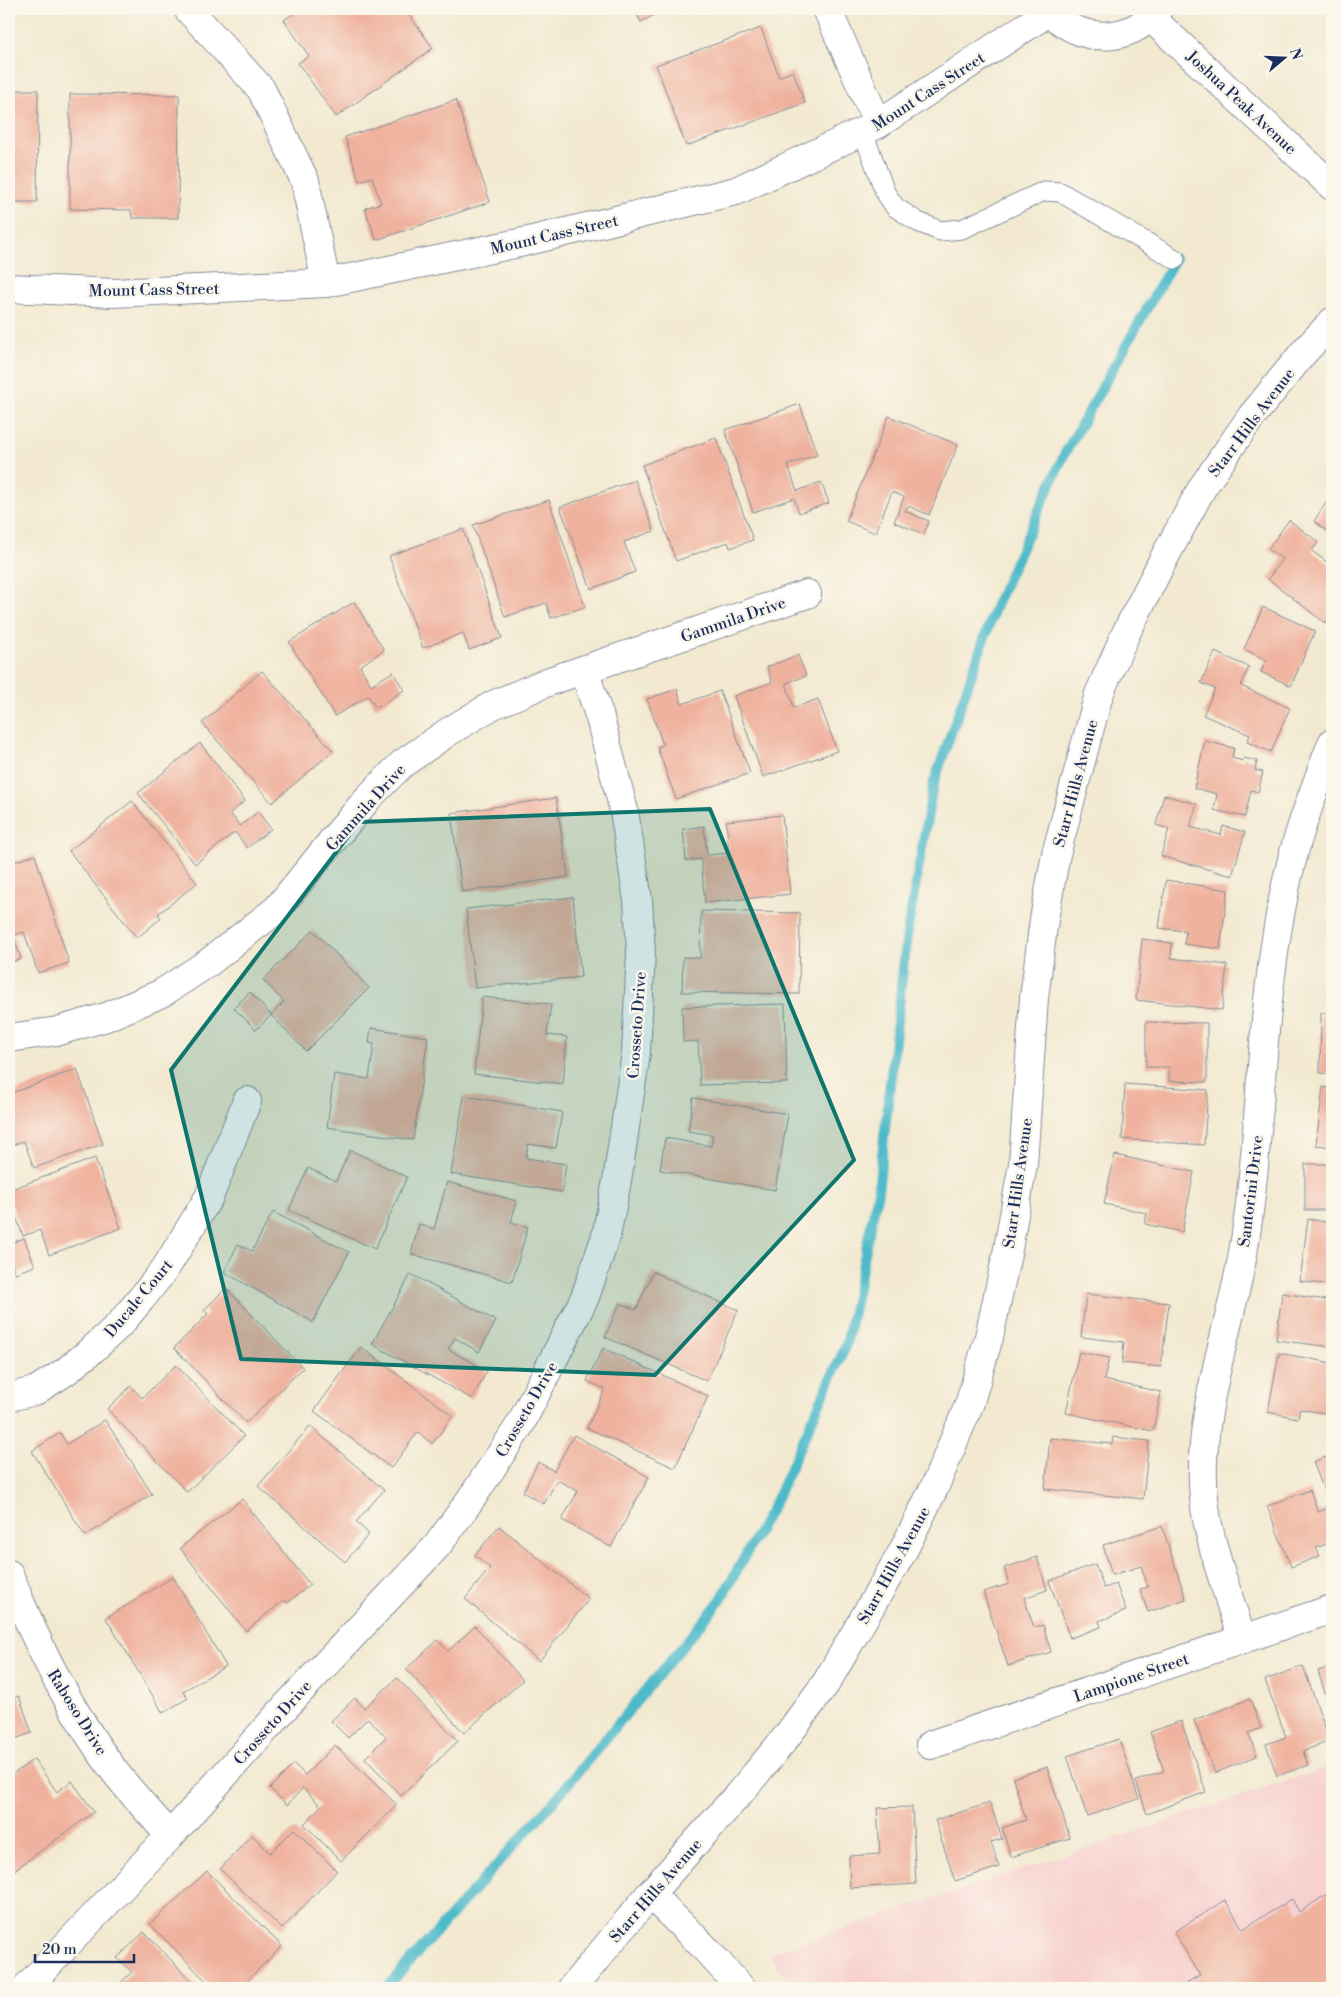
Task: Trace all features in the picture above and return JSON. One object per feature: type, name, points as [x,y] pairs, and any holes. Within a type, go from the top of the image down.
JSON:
[{"type":"street","points":[[188,9],[261,89],[305,181],[326,283]]},
{"type":"street","points":[[827,9],[871,128]]},
{"type":"street","points":[[1049,10],[1079,32],[1098,36],[1117,35],[1135,28],[1155,13]]},
{"type":"street","name":"Mount Cass Street","points":[[9,288],[113,293],[326,283],[524,242],[736,191],[871,128],[1049,10]]},
{"type":"street","name":"Joshua Peak Avenue","points":[[1155,13],[1332,186]]},
{"type":"street","name":"Starr Hills Avenue","points":[[572,1988],[650,1894],[784,1740],[826,1683],[903,1551],[935,1486],[969,1404],[989,1337],[1008,1249],[1023,1164],[1034,998],[1044,919],[1056,854],[1099,694],[1126,633],[1202,488],[1251,417],[1304,352],[1332,322]]},
{"type":"street","name":"Gammila Drive","points":[[9,1038],[58,1032],[106,1017],[162,993],[200,968],[277,909],[343,827],[402,764],[448,732],[493,706],[550,681],[807,594]]},
{"type":"street","name":"Crosseto Drive","points":[[26,1988],[170,1836],[289,1703],[436,1546],[473,1496],[520,1425],[585,1297],[606,1236],[618,1182],[636,1054],[641,952],[638,900],[624,811],[600,718],[584,670]]},
{"type":"street","name":"Santorini Drive","points":[[1242,1640],[1210,1535],[1204,1498],[1202,1458],[1207,1416],[1243,1253],[1254,1164],[1270,982],[1280,918],[1292,857],[1312,795],[1332,743]]},
{"type":"street","name":"Ducale Court","points":[[9,1397],[35,1391],[65,1372],[120,1324],[141,1299],[165,1269],[208,1197],[247,1101]]},
{"type":"street","name":"Raboso Drive","points":[[9,1574],[27,1621],[53,1674],[116,1772],[170,1836]]},
{"type":"street","name":"Lampione Street","points":[[930,1745],[1332,1610]]},
{"type":"street","points":[[650,1894],[701,1944],[741,1988]]},
{"type":"lane","points":[[871,128],[885,192],[895,207],[925,225],[940,231],[962,229],[1044,191],[1060,192],[1175,259]]},
{"type":"highlighted area","points":[[710,809],[854,1160],[655,1375],[241,1359],[171,1070],[359,822]]},
{"type":"shaded area","points":[[1332,1766],[1332,1988],[794,1988],[768,1954]]},
{"type":"building","points":[[300,9],[405,9],[433,48],[336,117],[298,63],[309,56],[284,20]]},
{"type":"building","points":[[634,9],[666,9],[641,22]]},
{"type":"building","points":[[761,28],[779,77],[793,71],[805,103],[686,146],[656,65]]},
{"type":"building","points":[[9,90],[38,90],[37,202],[9,202]]},
{"type":"building","points":[[70,94],[179,95],[178,218],[132,218],[131,210],[70,209]]},
{"type":"building","points":[[456,100],[490,202],[376,240],[365,208],[381,203],[372,177],[359,181],[345,137]]},
{"type":"building","points":[[800,404],[817,455],[788,465],[797,491],[821,482],[829,503],[799,513],[794,498],[753,512],[725,430]]},
{"type":"building","points":[[889,416],[958,445],[929,515],[908,506],[905,511],[929,521],[924,534],[894,522],[904,497],[892,492],[875,533],[846,521]]},
{"type":"building","points":[[716,438],[753,540],[730,548],[728,542],[676,561],[642,465]]},
{"type":"building","points":[[635,480],[654,531],[624,542],[635,572],[591,589],[560,507]]},
{"type":"building","points":[[1332,494],[1332,535],[1314,521]]},
{"type":"building","points":[[549,500],[585,607],[551,618],[546,603],[505,617],[473,525]]},
{"type":"building","points":[[1289,520],[1318,542],[1312,551],[1332,566],[1332,614],[1325,623],[1268,579],[1282,559],[1268,549]]},
{"type":"building","points":[[463,529],[502,638],[469,650],[463,633],[423,648],[389,556]]},
{"type":"building","points":[[354,602],[384,650],[360,666],[371,685],[393,672],[404,690],[376,708],[368,696],[335,716],[289,642]]},
{"type":"building","points":[[1263,607],[1315,631],[1291,686],[1261,672],[1266,660],[1244,649]]},
{"type":"building","points":[[1215,652],[1249,667],[1241,686],[1290,708],[1271,752],[1247,742],[1250,735],[1203,715],[1215,689],[1201,683]]},
{"type":"building","points":[[798,655],[806,676],[786,683],[794,708],[818,699],[837,751],[763,777],[734,696],[772,682],[767,667]]},
{"type":"building","points":[[262,671],[333,751],[272,803],[202,723]]},
{"type":"building","points":[[677,689],[682,704],[720,691],[750,773],[676,799],[657,747],[663,745],[647,699]]},
{"type":"building","points":[[1205,741],[1234,748],[1232,758],[1243,761],[1244,758],[1257,761],[1255,770],[1263,772],[1258,792],[1251,790],[1245,817],[1214,810],[1217,794],[1194,788]]},
{"type":"building","points":[[200,743],[245,801],[230,813],[240,826],[258,812],[271,829],[247,848],[235,832],[195,864],[138,793]]},
{"type":"building","points":[[1164,795],[1197,804],[1190,827],[1221,835],[1223,826],[1245,832],[1232,876],[1161,856],[1169,829],[1156,825]]},
{"type":"building","points":[[556,798],[568,877],[462,892],[451,813]]},
{"type":"building","points":[[132,801],[197,883],[158,914],[161,918],[137,938],[69,851]]},
{"type":"building","points":[[782,815],[790,894],[705,903],[701,859],[686,861],[683,829],[704,826],[707,855],[729,853],[726,821]]},
{"type":"building","points":[[35,855],[69,963],[38,973],[24,932],[13,935],[21,959],[9,963],[9,863]]},
{"type":"building","points":[[1166,880],[1228,890],[1220,949],[1184,944],[1186,931],[1159,928]]},
{"type":"building","points":[[573,897],[581,977],[475,988],[466,909]]},
{"type":"building","points":[[701,911],[800,913],[799,994],[682,992],[683,957],[700,958]]},
{"type":"building","points":[[313,930],[369,988],[306,1051],[271,1015],[284,1002],[263,980]]},
{"type":"building","points":[[1142,939],[1172,943],[1171,958],[1227,965],[1222,1010],[1136,1000]]},
{"type":"building","points":[[250,992],[271,1015],[256,1030],[234,1008]]},
{"type":"building","points":[[482,997],[551,1004],[547,1035],[567,1037],[563,1084],[474,1074]]},
{"type":"building","points":[[785,1004],[787,1083],[700,1085],[698,1041],[683,1042],[682,1007]]},
{"type":"building","points":[[1321,1013],[1332,1013],[1332,1074],[1320,1073]]},
{"type":"building","points":[[1146,1022],[1207,1023],[1207,1082],[1169,1081],[1169,1067],[1146,1067]]},
{"type":"building","points":[[371,1028],[428,1037],[413,1140],[327,1127],[334,1074],[369,1079],[374,1044],[369,1043]]},
{"type":"building","points":[[77,1069],[103,1144],[34,1168],[24,1141],[12,1145],[9,1136],[9,1094]]},
{"type":"building","points":[[1125,1084],[1208,1090],[1204,1145],[1122,1139]]},
{"type":"building","points":[[1323,1087],[1332,1088],[1332,1147],[1316,1145]]},
{"type":"building","points":[[464,1096],[562,1112],[556,1148],[528,1144],[526,1158],[566,1164],[562,1192],[451,1174]]},
{"type":"building","points":[[693,1098],[788,1114],[775,1190],[660,1170],[665,1138],[711,1146],[713,1135],[688,1131]]},
{"type":"building","points":[[350,1150],[407,1177],[375,1249],[289,1210],[308,1168],[336,1181]]},
{"type":"building","points":[[1115,1155],[1194,1172],[1182,1232],[1145,1224],[1147,1213],[1104,1204]]},
{"type":"building","points":[[95,1158],[121,1228],[49,1255],[40,1230],[23,1236],[9,1198],[9,1190]]},
{"type":"building","points":[[1305,1164],[1332,1164],[1332,1210],[1305,1210]]},
{"type":"building","points":[[447,1182],[517,1201],[511,1222],[528,1227],[512,1282],[411,1254],[419,1224],[434,1229]]},
{"type":"building","points":[[273,1212],[349,1252],[313,1322],[224,1272],[238,1244],[252,1251]]},
{"type":"building","points":[[1308,1219],[1332,1223],[1332,1285],[1300,1281]]},
{"type":"building","points":[[24,1238],[35,1266],[15,1273],[9,1256],[9,1244]]},
{"type":"building","points":[[653,1272],[738,1310],[707,1381],[605,1337],[620,1303],[636,1310]]},
{"type":"building","points":[[411,1274],[496,1321],[479,1352],[455,1338],[448,1349],[487,1371],[472,1399],[372,1344]]},
{"type":"building","points":[[226,1288],[303,1368],[246,1423],[174,1348],[208,1314],[204,1310]]},
{"type":"building","points":[[1282,1293],[1332,1301],[1332,1347],[1276,1340]]},
{"type":"building","points":[[1086,1294],[1169,1303],[1161,1367],[1122,1363],[1124,1342],[1081,1337]]},
{"type":"building","points":[[361,1347],[453,1416],[432,1444],[418,1432],[391,1468],[314,1411]]},
{"type":"building","points":[[603,1348],[708,1396],[675,1468],[587,1428],[605,1389],[587,1381]]},
{"type":"building","points":[[1079,1352],[1109,1358],[1104,1380],[1161,1392],[1153,1431],[1066,1413]]},
{"type":"building","points":[[1279,1353],[1332,1363],[1332,1398],[1329,1414],[1300,1409],[1298,1418],[1268,1412]]},
{"type":"building","points":[[176,1365],[244,1436],[187,1492],[107,1409],[131,1386],[142,1398]]},
{"type":"building","points":[[105,1420],[152,1494],[85,1536],[32,1451],[60,1433],[67,1444]]},
{"type":"building","points":[[310,1426],[384,1490],[356,1522],[369,1534],[345,1562],[258,1486]]},
{"type":"building","points":[[574,1435],[649,1477],[611,1547],[562,1520],[578,1491],[557,1480],[544,1504],[523,1492],[538,1462],[554,1471]]},
{"type":"building","points":[[1113,1437],[1149,1441],[1143,1499],[1045,1489],[1050,1438],[1112,1444]]},
{"type":"building","points":[[1332,1455],[1332,1490],[1325,1493],[1313,1462]]},
{"type":"building","points":[[1310,1490],[1318,1512],[1329,1508],[1332,1516],[1332,1542],[1316,1548],[1320,1556],[1291,1567],[1267,1506]]},
{"type":"building","points":[[242,1499],[310,1585],[287,1603],[284,1600],[246,1631],[180,1548]]},
{"type":"building","points":[[499,1526],[589,1599],[539,1661],[465,1599],[490,1568],[475,1555]]},
{"type":"building","points":[[1162,1526],[1186,1599],[1148,1612],[1140,1589],[1148,1587],[1141,1566],[1112,1575],[1103,1545]]},
{"type":"building","points":[[1037,1557],[1047,1590],[1024,1598],[1034,1627],[1043,1625],[1051,1652],[1008,1666],[983,1592],[1009,1584],[1004,1568]]},
{"type":"building","points":[[1095,1564],[1104,1588],[1116,1584],[1126,1611],[1099,1621],[1101,1627],[1070,1638],[1049,1581]]},
{"type":"building","points":[[173,1577],[226,1666],[183,1691],[188,1698],[163,1713],[106,1618]]},
{"type":"building","points":[[475,1626],[523,1680],[464,1733],[406,1669],[438,1640],[448,1651]]},
{"type":"building","points":[[1303,1666],[1330,1741],[1303,1751],[1308,1765],[1277,1776],[1266,1744],[1286,1737],[1265,1680]]},
{"type":"building","points":[[1332,1666],[1332,1715],[1318,1671]]},
{"type":"building","points":[[397,1678],[458,1741],[401,1796],[365,1758],[386,1737],[368,1718],[348,1738],[331,1721],[355,1698],[364,1708]]},
{"type":"building","points":[[19,1696],[32,1733],[9,1741],[9,1700]]},
{"type":"building","points":[[1250,1699],[1261,1728],[1248,1733],[1257,1756],[1215,1773],[1194,1720]]},
{"type":"building","points":[[1181,1721],[1206,1792],[1147,1814],[1136,1781],[1164,1771],[1150,1732]]},
{"type":"building","points":[[1119,1739],[1139,1799],[1087,1816],[1067,1756]]},
{"type":"building","points":[[335,1745],[397,1805],[341,1861],[304,1824],[321,1806],[303,1788],[287,1805],[270,1788],[294,1764],[305,1775]]},
{"type":"building","points":[[34,1759],[57,1792],[72,1781],[94,1812],[9,1874],[9,1777]]},
{"type":"building","points":[[1047,1767],[1070,1838],[1011,1857],[1002,1828],[1026,1820],[1013,1778]]},
{"type":"building","points":[[990,1803],[1002,1839],[991,1842],[999,1867],[955,1881],[935,1820]]},
{"type":"building","points":[[912,1807],[916,1884],[850,1888],[849,1856],[880,1854],[877,1808]]},
{"type":"building","points":[[294,1829],[337,1871],[282,1929],[220,1869],[252,1835],[270,1853]]},
{"type":"building","points":[[207,1871],[282,1946],[240,1988],[213,1988],[150,1924]]},
{"type":"building","points":[[1332,1891],[1332,1988],[1189,1988],[1186,1983],[1200,1975],[1174,1932],[1225,1900],[1243,1929],[1292,1899],[1299,1912]]},
{"type":"building","points":[[144,1932],[198,1988],[115,1988],[132,1972],[117,1958]]},
{"type":"waterway","points":[[386,1988],[554,1801],[720,1601],[776,1500],[846,1345],[878,1191],[907,934],[933,785],[996,605],[1064,455],[1175,259]]}]
